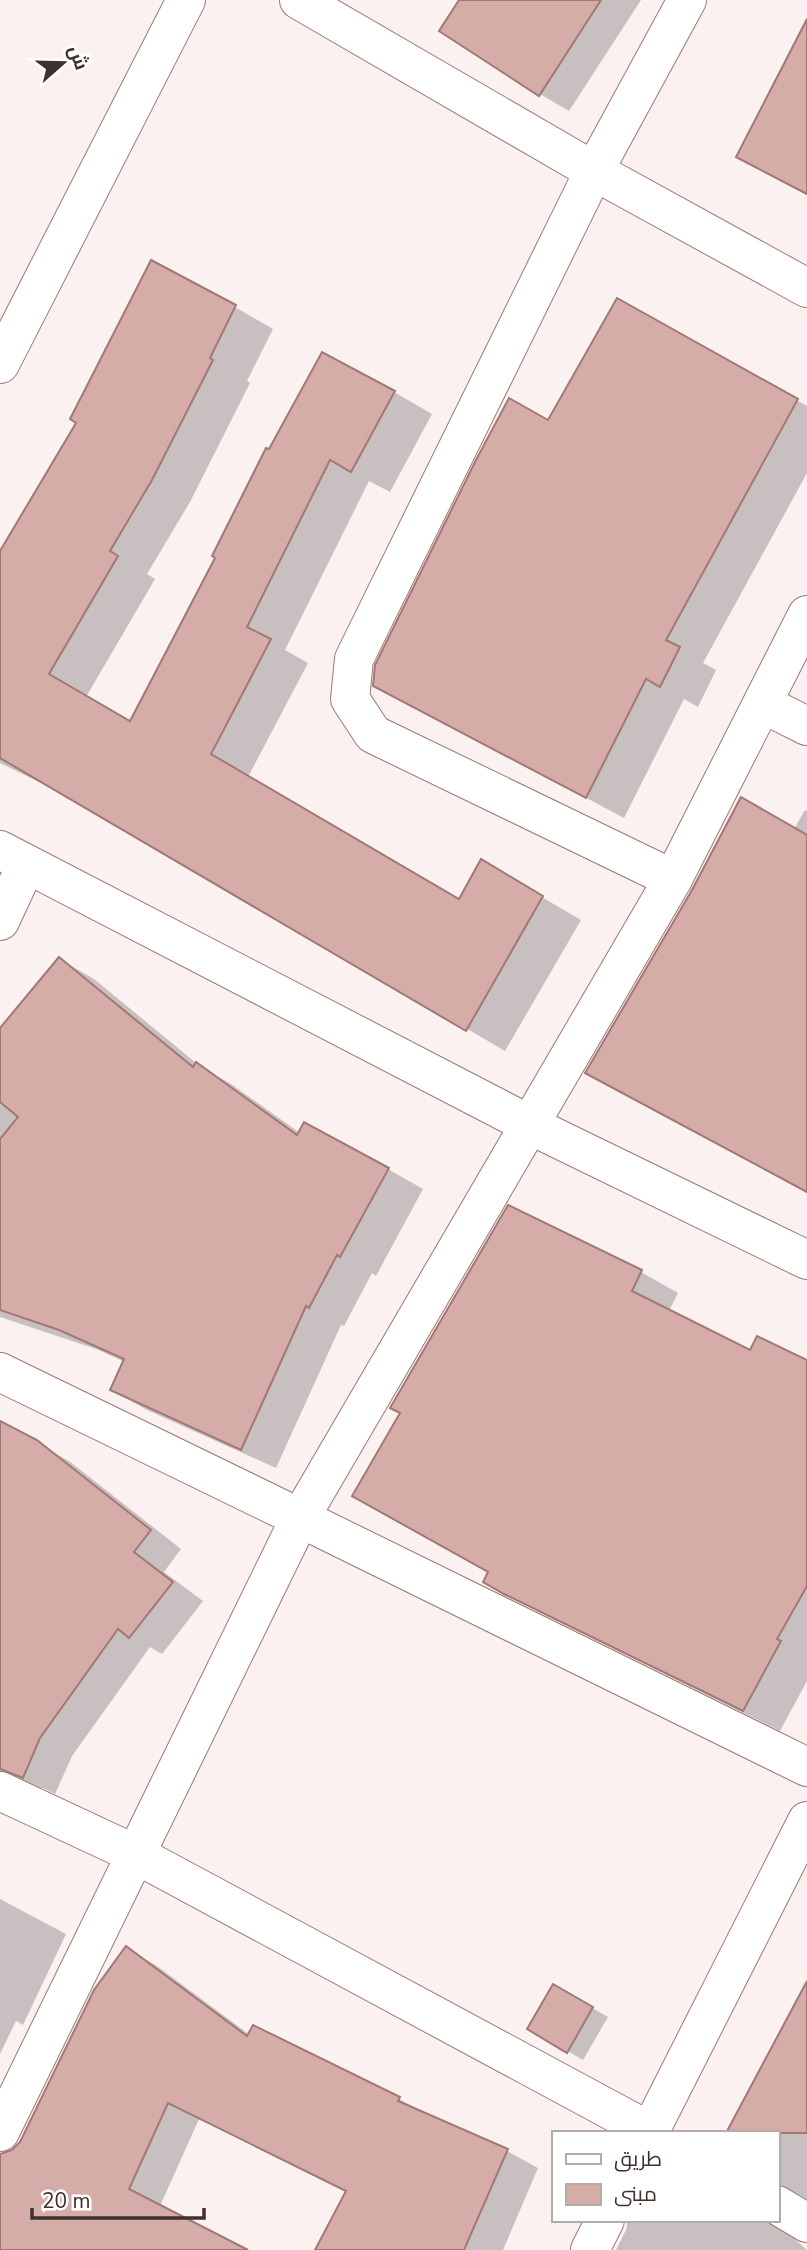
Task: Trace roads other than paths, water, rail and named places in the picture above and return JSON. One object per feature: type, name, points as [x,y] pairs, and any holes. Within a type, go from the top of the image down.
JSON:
[{"type":"street","points":[[0,364],[186,0]]},
{"type":"street","points":[[299,0],[594,171],[807,288]]},
{"type":"street","points":[[673,879],[373,734],[350,699],[354,659],[594,171],[687,0]]},
{"type":"street","points":[[0,2132],[300,1518],[673,879],[807,615]]},
{"type":"street","points":[[764,704],[807,726]]},
{"type":"street","points":[[0,920],[13,857],[530,1125],[807,1260]]},
{"type":"street","points":[[0,1373],[807,1767]]},
{"type":"street","points":[[0,1791],[135,1854],[649,2131]]},
{"type":"street","points":[[652,2131],[807,1821]]},
{"type":"street","points":[[779,2206],[807,2223]]},
{"type":"street","points":[[590,2250],[604,2222]]}]
